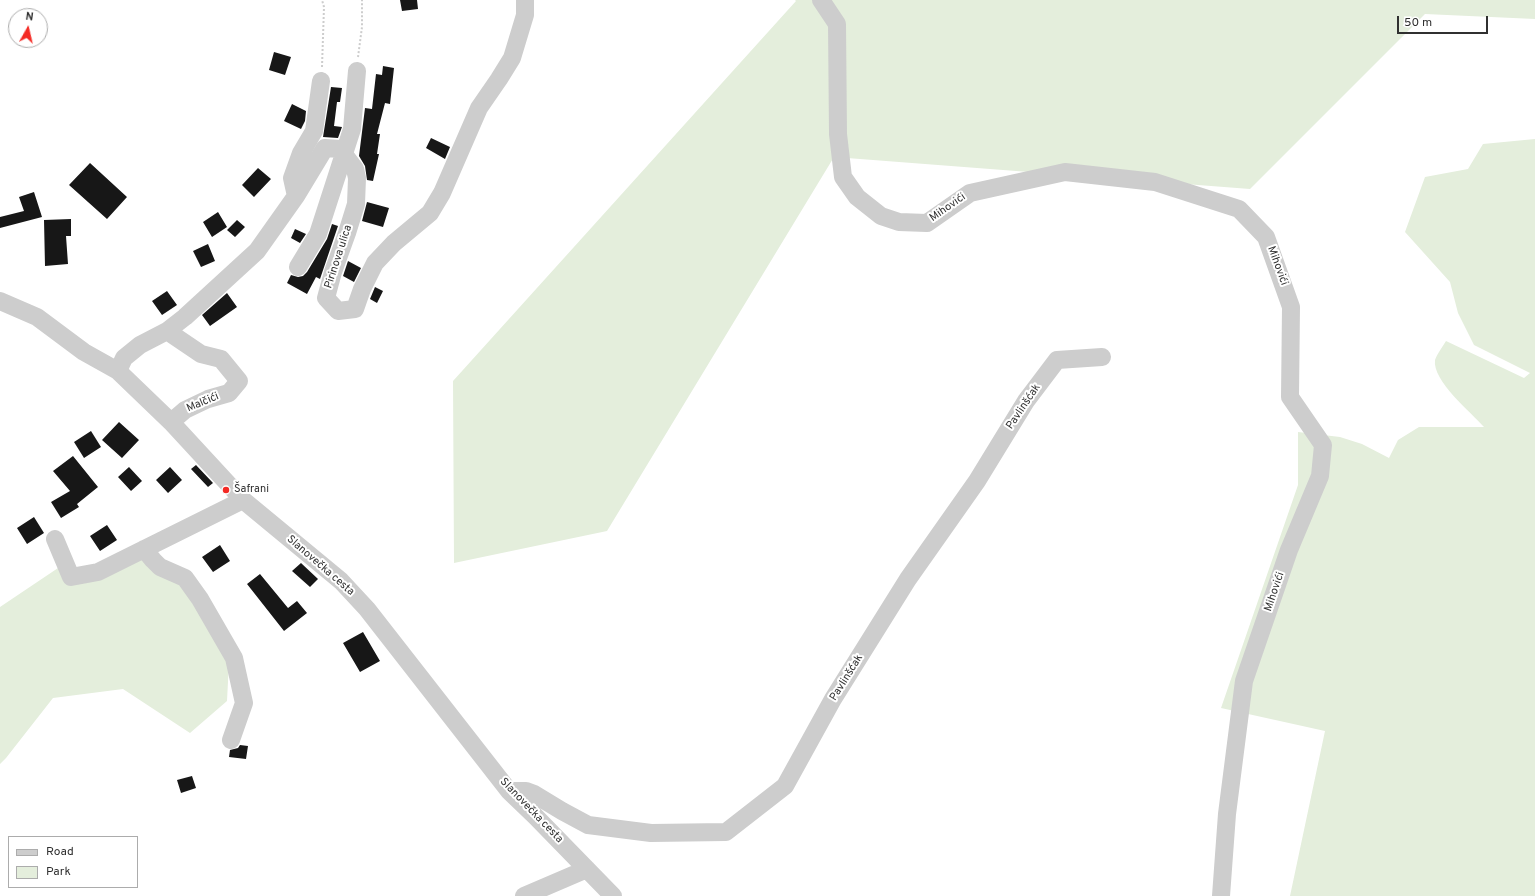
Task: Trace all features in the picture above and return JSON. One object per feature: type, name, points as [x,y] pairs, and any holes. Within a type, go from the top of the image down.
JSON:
[{"type":"street","name":"Pirinova ulica","points":[[118,371],[124,358],[140,345],[167,331],[185,317],[257,252],[296,196],[325,148],[340,149],[355,169],[356,178],[356,204],[332,272],[326,298],[338,311],[355,309],[362,289],[375,263],[394,243],[430,213],[442,193],[479,108],[512,58],[525,15],[525,0]]},
{"type":"street","name":"Mihovići","points":[[820,0],[837,24],[838,134],[843,177],[857,197],[880,216],[899,222],[927,223],[970,193],[1065,172],[1155,182],[1218,202],[1239,209],[1266,237],[1292,307],[1290,397],[1323,445],[1320,476],[1289,550],[1244,681],[1227,814],[1221,896]]},
{"type":"street","points":[[298,267],[318,234],[344,156],[352,129],[357,71]]},
{"type":"street","points":[[296,196],[292,178],[301,152],[314,131],[321,81]]},
{"type":"street","name":"Slanovečka cesta","points":[[0,301],[37,317],[84,352],[118,371],[171,422],[244,500],[341,581],[367,609],[509,791],[614,896]]},
{"type":"street","name":"Malčići","points":[[167,331],[201,354],[221,359],[239,381],[229,393],[208,399],[185,410],[171,422]]},
{"type":"street","name":"Pavlinšćak","points":[[509,791],[526,791],[534,794],[588,825],[651,834],[726,832],[785,786],[833,699],[908,579],[977,481],[1026,401],[1057,360],[1102,357]]},
{"type":"street","points":[[55,539],[71,577],[98,572],[244,500]]},
{"type":"street","points":[[144,549],[160,567],[184,578],[200,599],[234,658],[244,703],[230,740]]},
{"type":"street","points":[[524,896],[587,869]]},
{"type":"path","points":[[321,81],[324,8],[322,0]]},
{"type":"path","points":[[357,71],[362,27],[362,0]]},
{"type":"green space","points":[[795,0],[1535,0],[1535,19],[1425,14],[1250,189],[834,157],[607,531],[454,563],[453,381],[796,1]]},
{"type":"green space","points":[[1535,139],[1535,896],[1290,896],[1325,731],[1221,708],[1298,485],[1298,432],[1340,437],[1362,444],[1389,458],[1398,440],[1419,427],[1484,427],[1446,387],[1436,368],[1435,360],[1446,341],[1524,378],[1530,373],[1474,345],[1458,313],[1450,282],[1405,232],[1425,177],[1468,169],[1483,144]]},
{"type":"green space","points":[[140,557],[180,583],[229,662],[227,701],[190,733],[123,689],[53,698],[0,764],[0,607],[64,564],[66,582]]},
{"type":"building","points":[[400,0],[417,0],[418,9],[402,11]]},
{"type":"building","points":[[274,52],[291,57],[285,75],[269,70]]},
{"type":"building","points":[[383,66],[394,68],[390,104],[385,103],[377,134],[380,134],[377,154],[379,154],[373,181],[367,180],[365,166],[359,156],[365,108],[372,109],[376,74],[382,75]]},
{"type":"building","points":[[331,87],[342,88],[340,102],[337,102],[334,126],[342,127],[338,138],[323,137]]},
{"type":"building","points":[[292,104],[306,111],[305,121],[301,129],[284,121]]},
{"type":"building","points":[[431,138],[450,147],[445,159],[426,148]]},
{"type":"building","points":[[90,163],[127,197],[107,219],[69,185]]},
{"type":"building","points":[[258,168],[271,179],[254,197],[242,185]]},
{"type":"building","points":[[34,192],[42,217],[0,228],[0,217],[24,211],[19,197]]},
{"type":"building","points":[[367,202],[389,208],[383,227],[362,221]]},
{"type":"building","points":[[218,212],[227,227],[212,237],[203,222]]},
{"type":"building","points":[[71,219],[71,236],[66,236],[68,264],[45,266],[44,220]]},
{"type":"building","points":[[237,220],[245,227],[235,237],[227,230]]},
{"type":"building","points":[[332,224],[338,226],[320,279],[316,277],[307,294],[287,283],[291,275],[298,277],[303,276],[307,272],[327,239]]},
{"type":"building","points":[[295,229],[306,234],[300,243],[291,238]]},
{"type":"building","points":[[208,244],[215,261],[201,267],[193,251]]},
{"type":"building","points":[[348,261],[361,268],[354,282],[343,276]]},
{"type":"building","points":[[375,287],[383,291],[377,303],[370,299]]},
{"type":"building","points":[[167,291],[177,305],[162,315],[152,301]]},
{"type":"building","points":[[227,293],[237,307],[210,326],[202,315]]},
{"type":"building","points":[[119,422],[139,440],[122,458],[102,440]]},
{"type":"building","points":[[91,431],[101,447],[84,458],[74,442]]},
{"type":"building","points":[[73,456],[98,487],[77,504],[79,507],[61,518],[51,502],[70,491],[53,471]]},
{"type":"building","points":[[196,465],[213,483],[208,487],[191,469]]},
{"type":"building","points":[[129,467],[142,481],[131,491],[118,477]]},
{"type":"building","points":[[170,467],[182,480],[168,493],[156,480]]},
{"type":"building","points":[[34,517],[44,533],[27,544],[17,528]]},
{"type":"building","points":[[107,525],[117,540],[100,551],[90,536]]},
{"type":"building","points":[[220,545],[230,561],[213,572],[202,557]]},
{"type":"building","points":[[301,563],[318,579],[310,587],[292,571]]},
{"type":"building","points":[[260,574],[288,608],[297,601],[307,613],[284,631],[247,584]]},
{"type":"building","points":[[363,632],[380,661],[360,672],[343,643]]},
{"type":"building","points":[[240,745],[248,746],[246,759],[229,757],[230,750],[238,748]]},
{"type":"building","points":[[192,776],[196,788],[181,793],[177,780]]},
{"type":"place","name":"Šafrani","points":[[226,490]]}]
